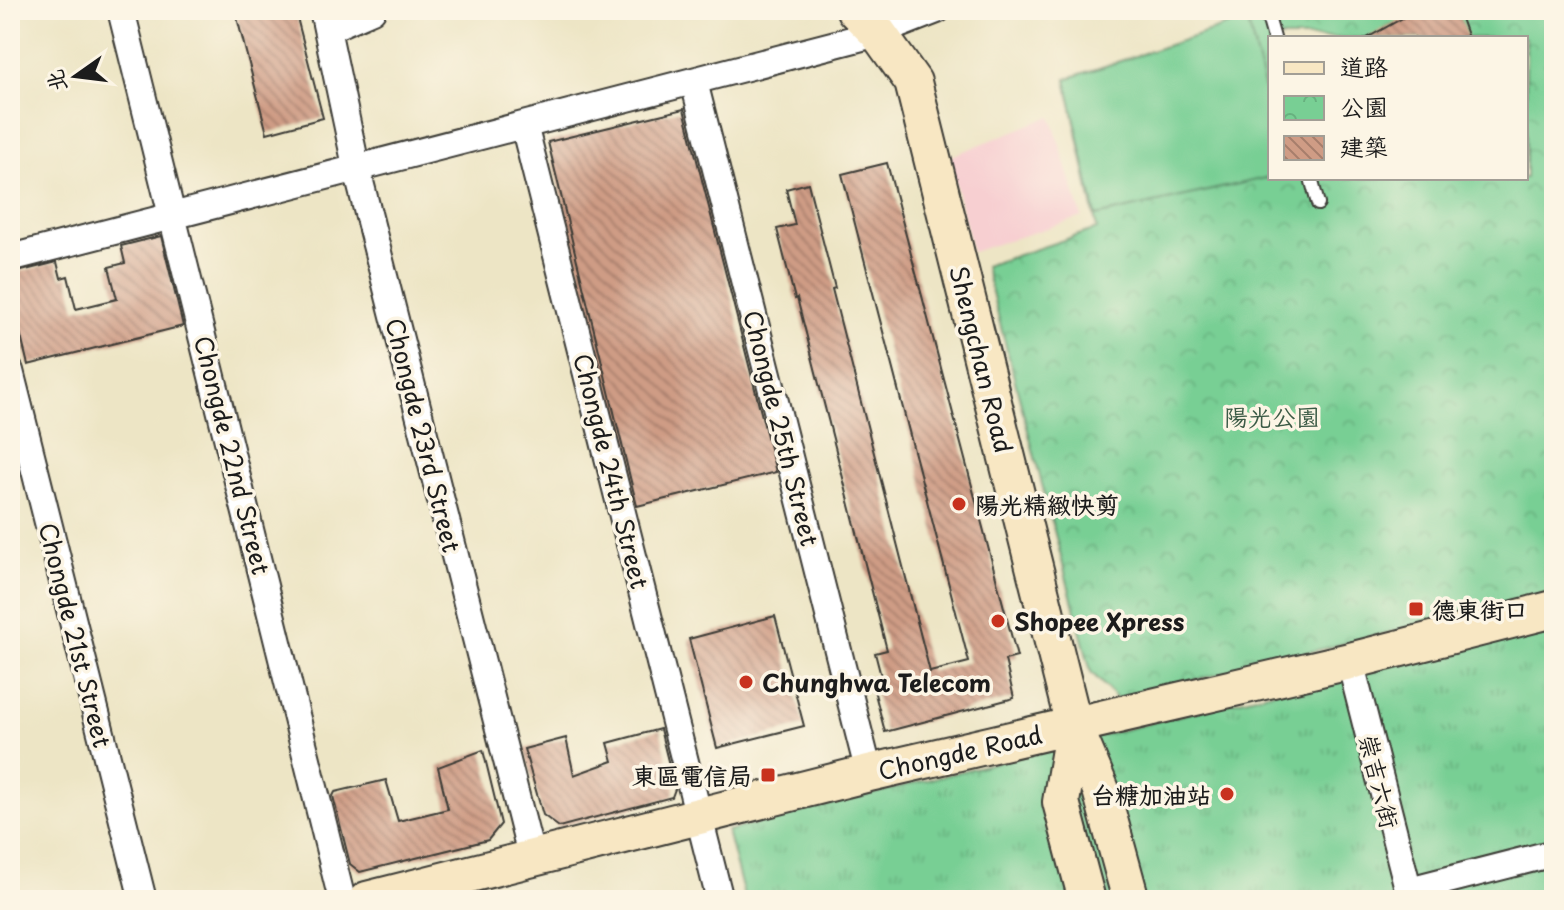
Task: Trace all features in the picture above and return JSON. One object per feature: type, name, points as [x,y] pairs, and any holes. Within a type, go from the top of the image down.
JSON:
[{"type":"street","name":"Chongde 22nd Street","points":[[121,10],[342,900]]},
{"type":"street","points":[[325,20],[372,10]]},
{"type":"street","points":[[10,258],[356,166],[694,82],[866,22],[937,10]]},
{"type":"street","name":"Chongde 23rd Street","points":[[325,20],[356,166],[532,859]]},
{"type":"street","name":"Shengchan Road","points":[[866,22],[913,82],[1074,726],[1101,790],[1131,900]]},
{"type":"street","name":"Chongde 25th Street","points":[[694,82],[869,773]]},
{"type":"street","name":"Chongde 24th Street","points":[[524,125],[720,900]]},
{"type":"street","name":"Chongde 21st Street","points":[[10,371],[143,900]]},
{"type":"street","name":"Chongde Road","points":[[367,900],[869,773],[1350,661],[1554,609]]},
{"type":"street","name":"崇吉六街","points":[[1350,661],[1410,895]]},
{"type":"street","name":"Shengchan Road","points":[[1074,726],[1061,802],[1087,900]]},
{"type":"street","points":[[1410,895],[1554,853]]},
{"type":"lane","points":[[1266,10],[1273,36]]},
{"type":"lane","points":[[1312,180],[1318,204]]},
{"type":"shaded area","points":[[1051,116],[1082,217],[972,252],[949,157]]},
{"type":"green space","name":"陽光公園","points":[[1278,10],[1554,10],[1554,592],[1117,699],[1091,672],[985,266],[1097,229],[1066,79]]},
{"type":"green space","points":[[1247,19],[1268,102],[1268,177],[1096,216],[1066,79]]},
{"type":"green space","points":[[1554,620],[1554,900],[745,900],[727,831]]},
{"type":"building","points":[[235,10],[295,10],[323,118],[267,133]]},
{"type":"building","points":[[1417,10],[1458,10],[1467,36],[1371,36]]},
{"type":"building","points":[[684,109],[776,472],[637,506],[548,142]]},
{"type":"building","points":[[887,163],[1017,657],[1005,660],[1014,698],[885,732],[872,682],[882,680],[875,653],[887,650],[777,229],[795,225],[786,189],[808,183],[930,672],[969,662],[842,174]]},
{"type":"building","points":[[161,236],[183,326],[28,365],[10,292],[10,274],[57,262],[61,278],[68,276],[76,309],[117,299],[109,267],[125,263],[121,246]]},
{"type":"building","name":"Chunghwa Telecom","points":[[775,616],[804,726],[717,748],[689,639]]},
{"type":"building","points":[[660,729],[675,789],[672,797],[559,827],[543,815],[524,749],[566,738],[574,775],[613,761],[608,743]]},
{"type":"building","points":[[483,750],[501,824],[488,840],[360,872],[350,864],[333,796],[335,792],[386,780],[398,821],[448,809],[438,767]]},
{"type":"place","name":"陽光精緻快剪","points":[[959,504]]},
{"type":"place","name":"德東街口","points":[[1416,609]]},
{"type":"place","name":"Shopee Xpress","points":[[998,621]]},
{"type":"place","name":"Chunghwa Telecom","points":[[746,682]]},
{"type":"place","name":"東區電信局","points":[[768,775]]},
{"type":"place","name":"台糖加油站","points":[[1227,794]]}]
